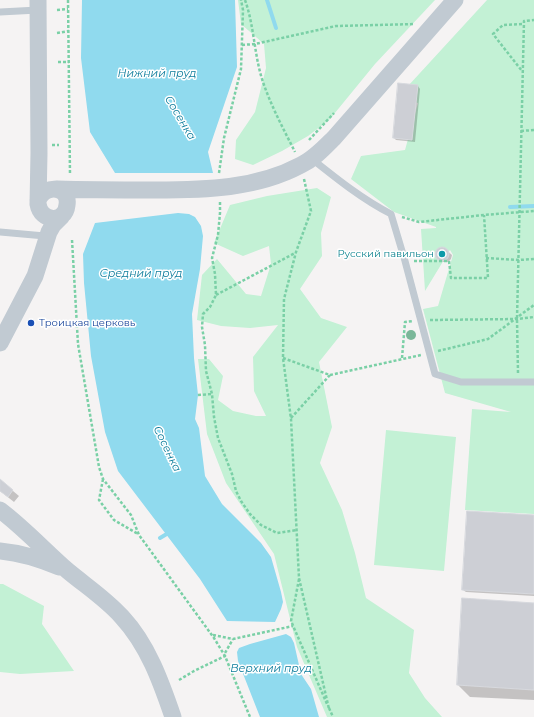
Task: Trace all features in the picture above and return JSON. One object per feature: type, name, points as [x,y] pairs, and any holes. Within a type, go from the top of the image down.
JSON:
[{"type":"street","points":[[39,149],[42,176],[45,182],[55,189],[64,194],[68,203],[65,212],[53,219],[48,218],[40,206],[43,192],[55,189],[206,190],[261,180],[282,174],[302,165],[304,156],[334,138],[455,0]]},
{"type":"street","points":[[38,5],[40,206],[44,222],[45,239]]},
{"type":"street","points":[[0,343],[34,276],[45,239],[53,225],[73,201],[98,190]]},
{"type":"street","points":[[0,510],[19,524],[69,571],[96,592],[122,617],[142,644],[160,678],[173,717]]},
{"type":"street","points":[[0,551],[11,552],[43,560],[69,571]]},
{"type":"lane","points":[[0,12],[38,5]]},
{"type":"lane","points":[[304,156],[374,206],[391,214],[435,374],[461,382],[534,382]]},
{"type":"lane","points":[[0,232],[45,239]]},
{"type":"path","points":[[68,0],[70,178]]},
{"type":"path","points":[[218,179],[224,138],[242,69],[243,10],[241,0]]},
{"type":"path","points":[[245,0],[253,27],[254,44],[262,78],[269,96],[304,156]]},
{"type":"path","points":[[57,10],[68,9]]},
{"type":"path","points":[[518,382],[517,319],[524,21],[534,20]]},
{"type":"path","points":[[242,45],[254,44],[336,26],[415,24]]},
{"type":"path","points":[[522,24],[503,25],[493,34],[522,71]]},
{"type":"path","points":[[58,33],[68,31]]},
{"type":"path","points":[[58,62],[69,62]]},
{"type":"path","points":[[521,131],[534,130]]},
{"type":"path","points":[[303,176],[312,211],[296,252],[284,299],[283,358],[291,419],[299,578],[329,709]]},
{"type":"path","points":[[219,197],[220,213],[218,235],[212,258],[215,274],[216,295],[210,306],[203,314],[202,327],[206,345],[206,371],[212,394],[218,438],[241,501],[261,525],[277,533],[297,530]]},
{"type":"path","points":[[391,214],[420,222],[534,211]]},
{"type":"path","points":[[405,262],[449,261],[451,278],[488,278],[484,215]]},
{"type":"path","points":[[72,240],[78,344],[99,467],[103,478],[130,515],[139,535],[212,635],[225,656],[250,717]]},
{"type":"path","points":[[216,295],[296,252]]},
{"type":"path","points":[[486,258],[518,260],[534,259]]},
{"type":"path","points":[[283,358],[330,375],[488,339],[534,305]]},
{"type":"path","points":[[402,358],[406,322],[421,320],[517,319],[534,317]]},
{"type":"path","points":[[291,419],[330,375]]},
{"type":"path","points":[[198,395],[212,394]]},
{"type":"path","points":[[103,478],[99,500],[114,520],[139,535]]},
{"type":"path","points":[[299,578],[290,621],[333,717]]},
{"type":"path","points":[[212,635],[233,639],[293,626]]},
{"type":"path","points":[[179,680],[225,656],[225,653],[233,639]]},
{"type":"green space","points":[[238,0],[435,0],[375,64],[330,119],[308,136],[253,165],[235,159],[236,140],[255,112],[266,68],[264,44],[241,24]]},
{"type":"green space","points":[[487,0],[534,0],[534,514],[465,510],[472,409],[511,412],[445,393],[423,309],[438,306],[453,255],[450,250],[425,291],[421,229],[436,227],[394,212],[351,179],[361,156],[405,150],[418,103],[397,98]]},
{"type":"green space","points":[[317,188],[331,197],[321,233],[322,256],[300,289],[321,318],[347,327],[319,362],[332,427],[320,463],[342,510],[355,553],[366,598],[414,630],[409,673],[425,698],[442,717],[327,717],[297,647],[274,554],[226,483],[207,434],[198,359],[209,359],[223,376],[218,400],[233,411],[256,416],[266,416],[254,391],[253,357],[278,325],[250,328],[221,326],[197,320],[202,275],[217,259],[246,294],[261,296],[271,264],[269,246],[243,256],[214,243],[230,205],[267,196]]},
{"type":"green space","points":[[386,430],[456,437],[444,571],[374,565]]},
{"type":"green space","points":[[0,584],[3,584],[44,606],[42,624],[74,671],[20,674],[0,672]]},
{"type":"water","name":"Нижний пруд","points":[[82,0],[235,0],[237,67],[208,152],[213,173],[115,173],[90,132],[81,58]]},
{"type":"water","name":"Средний пруд","points":[[178,213],[189,214],[195,217],[201,226],[203,236],[200,269],[192,314],[194,358],[198,395],[195,419],[199,428],[205,476],[222,504],[261,543],[271,557],[283,602],[275,622],[227,621],[200,579],[118,471],[105,432],[91,356],[84,283],[83,254],[95,223]]},
{"type":"water","name":"Верхний пруд","points":[[286,634],[291,637],[294,643],[301,674],[311,689],[319,717],[260,717],[238,661],[237,652],[239,648]]},
{"type":"building","points":[[398,83],[418,85],[412,140],[393,138]]},
{"type":"building","name":"Русский павильон","points":[[442,247],[447,249],[449,254],[447,259],[442,261],[437,259],[435,254],[437,249]]},
{"type":"building","points":[[0,479],[13,490],[8,497],[0,491]]},
{"type":"building","points":[[467,511],[534,515],[534,594],[462,590]]},
{"type":"building","points":[[462,598],[534,603],[534,690],[457,685]]},
{"type":"waterway","points":[[267,0],[276,28]]},
{"type":"waterway","points":[[510,207],[534,206]]},
{"type":"waterway","points":[[160,538],[170,532]]},
{"type":"place","name":"Русский павильон","points":[[442,254]]},
{"type":"place","name":"Троицкая церковь","points":[[31,323]]},
{"type":"water label","name":"Сосенка","points":[[180,118]]},
{"type":"water label","name":"Сосенка","points":[[167,449]]}]
